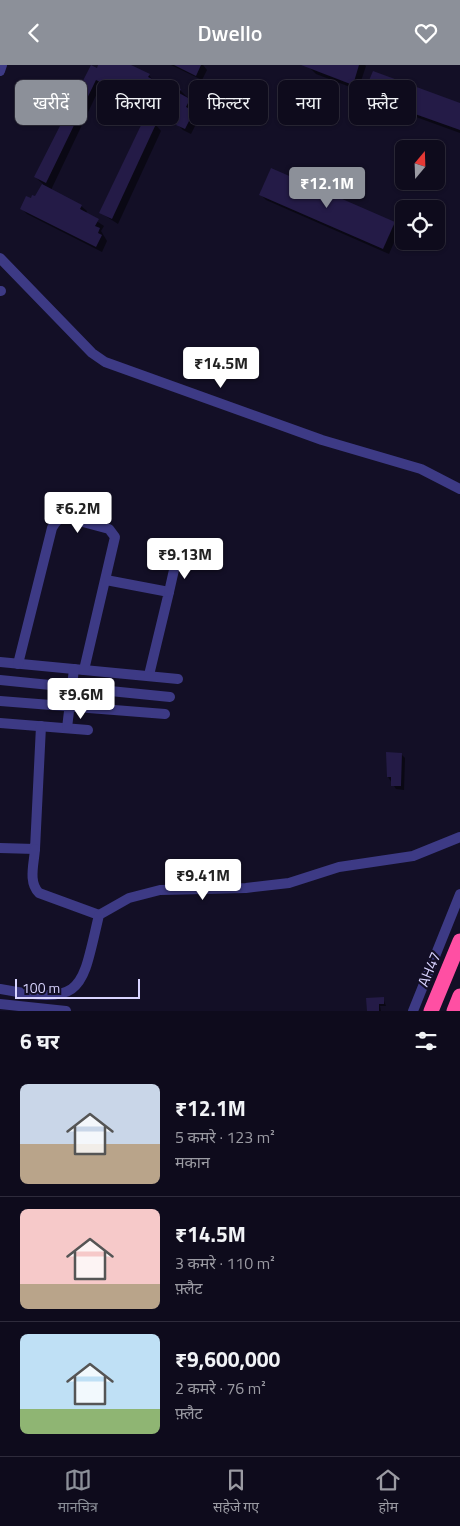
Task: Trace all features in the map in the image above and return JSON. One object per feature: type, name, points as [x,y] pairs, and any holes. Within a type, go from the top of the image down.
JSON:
[{"type":"highway","name":"AH47","points":[[431,1011],[460,941]]},
{"type":"highway","points":[[454,1011],[460,996]]},
{"type":"street","points":[[0,71],[2,65]]},
{"type":"street","points":[[0,258],[92,353],[106,362],[209,397],[322,440],[421,469],[460,489]]},
{"type":"street","points":[[18,664],[52,528],[56,521],[62,517],[68,518],[112,532],[115,539],[106,580],[79,670],[71,687],[67,728]]},
{"type":"street","points":[[149,675],[176,561]]},
{"type":"street","points":[[106,580],[169,592]]},
{"type":"street","points":[[0,662],[178,679]]},
{"type":"street","points":[[0,681],[170,697]]},
{"type":"street","points":[[0,701],[165,714]]},
{"type":"street","points":[[0,723],[88,730]]},
{"type":"street","points":[[41,726],[32,883],[38,893],[100,915]]},
{"type":"street","points":[[66,1011],[3,1007],[3,989],[32,995],[50,995],[66,993],[76,987],[85,973],[100,915],[128,898],[160,890],[246,888],[289,883],[340,867],[413,856],[460,837]]},
{"type":"street","points":[[0,848],[35,849]]},
{"type":"street","points":[[413,1011],[460,894]]},
{"type":"building","points":[[91,65],[97,68],[98,65],[131,65],[150,74],[148,77],[154,80],[96,80],[87,99],[87,80],[83,80]]},
{"type":"building","points":[[174,65],[201,65],[196,76]]},
{"type":"building","points":[[301,65],[359,65],[354,80],[349,80],[349,83]]},
{"type":"building","points":[[373,71],[397,80],[369,80]]},
{"type":"building","points":[[416,87],[460,103],[460,130],[416,114]]},
{"type":"building","points":[[179,93],[189,98],[186,107],[189,108],[189,121],[185,129],[176,125],[179,125]]},
{"type":"building","points":[[60,125],[74,125],[46,183],[34,177]]},
{"type":"building","points":[[141,125],[156,125],[112,219],[99,213]]},
{"type":"building","points":[[271,168],[395,222],[383,249],[259,195]]},
{"type":"building","points":[[42,184],[82,205],[80,209],[99,219],[95,226],[100,228],[98,233],[102,235],[96,247],[20,209],[26,196],[31,198],[32,195],[35,196]]},
{"type":"building","points":[[386,752],[402,753],[401,786],[391,786],[391,777],[387,777]]},
{"type":"building","points":[[384,997],[384,1004],[379,1004],[379,1011],[367,1011],[366,998]]}]
